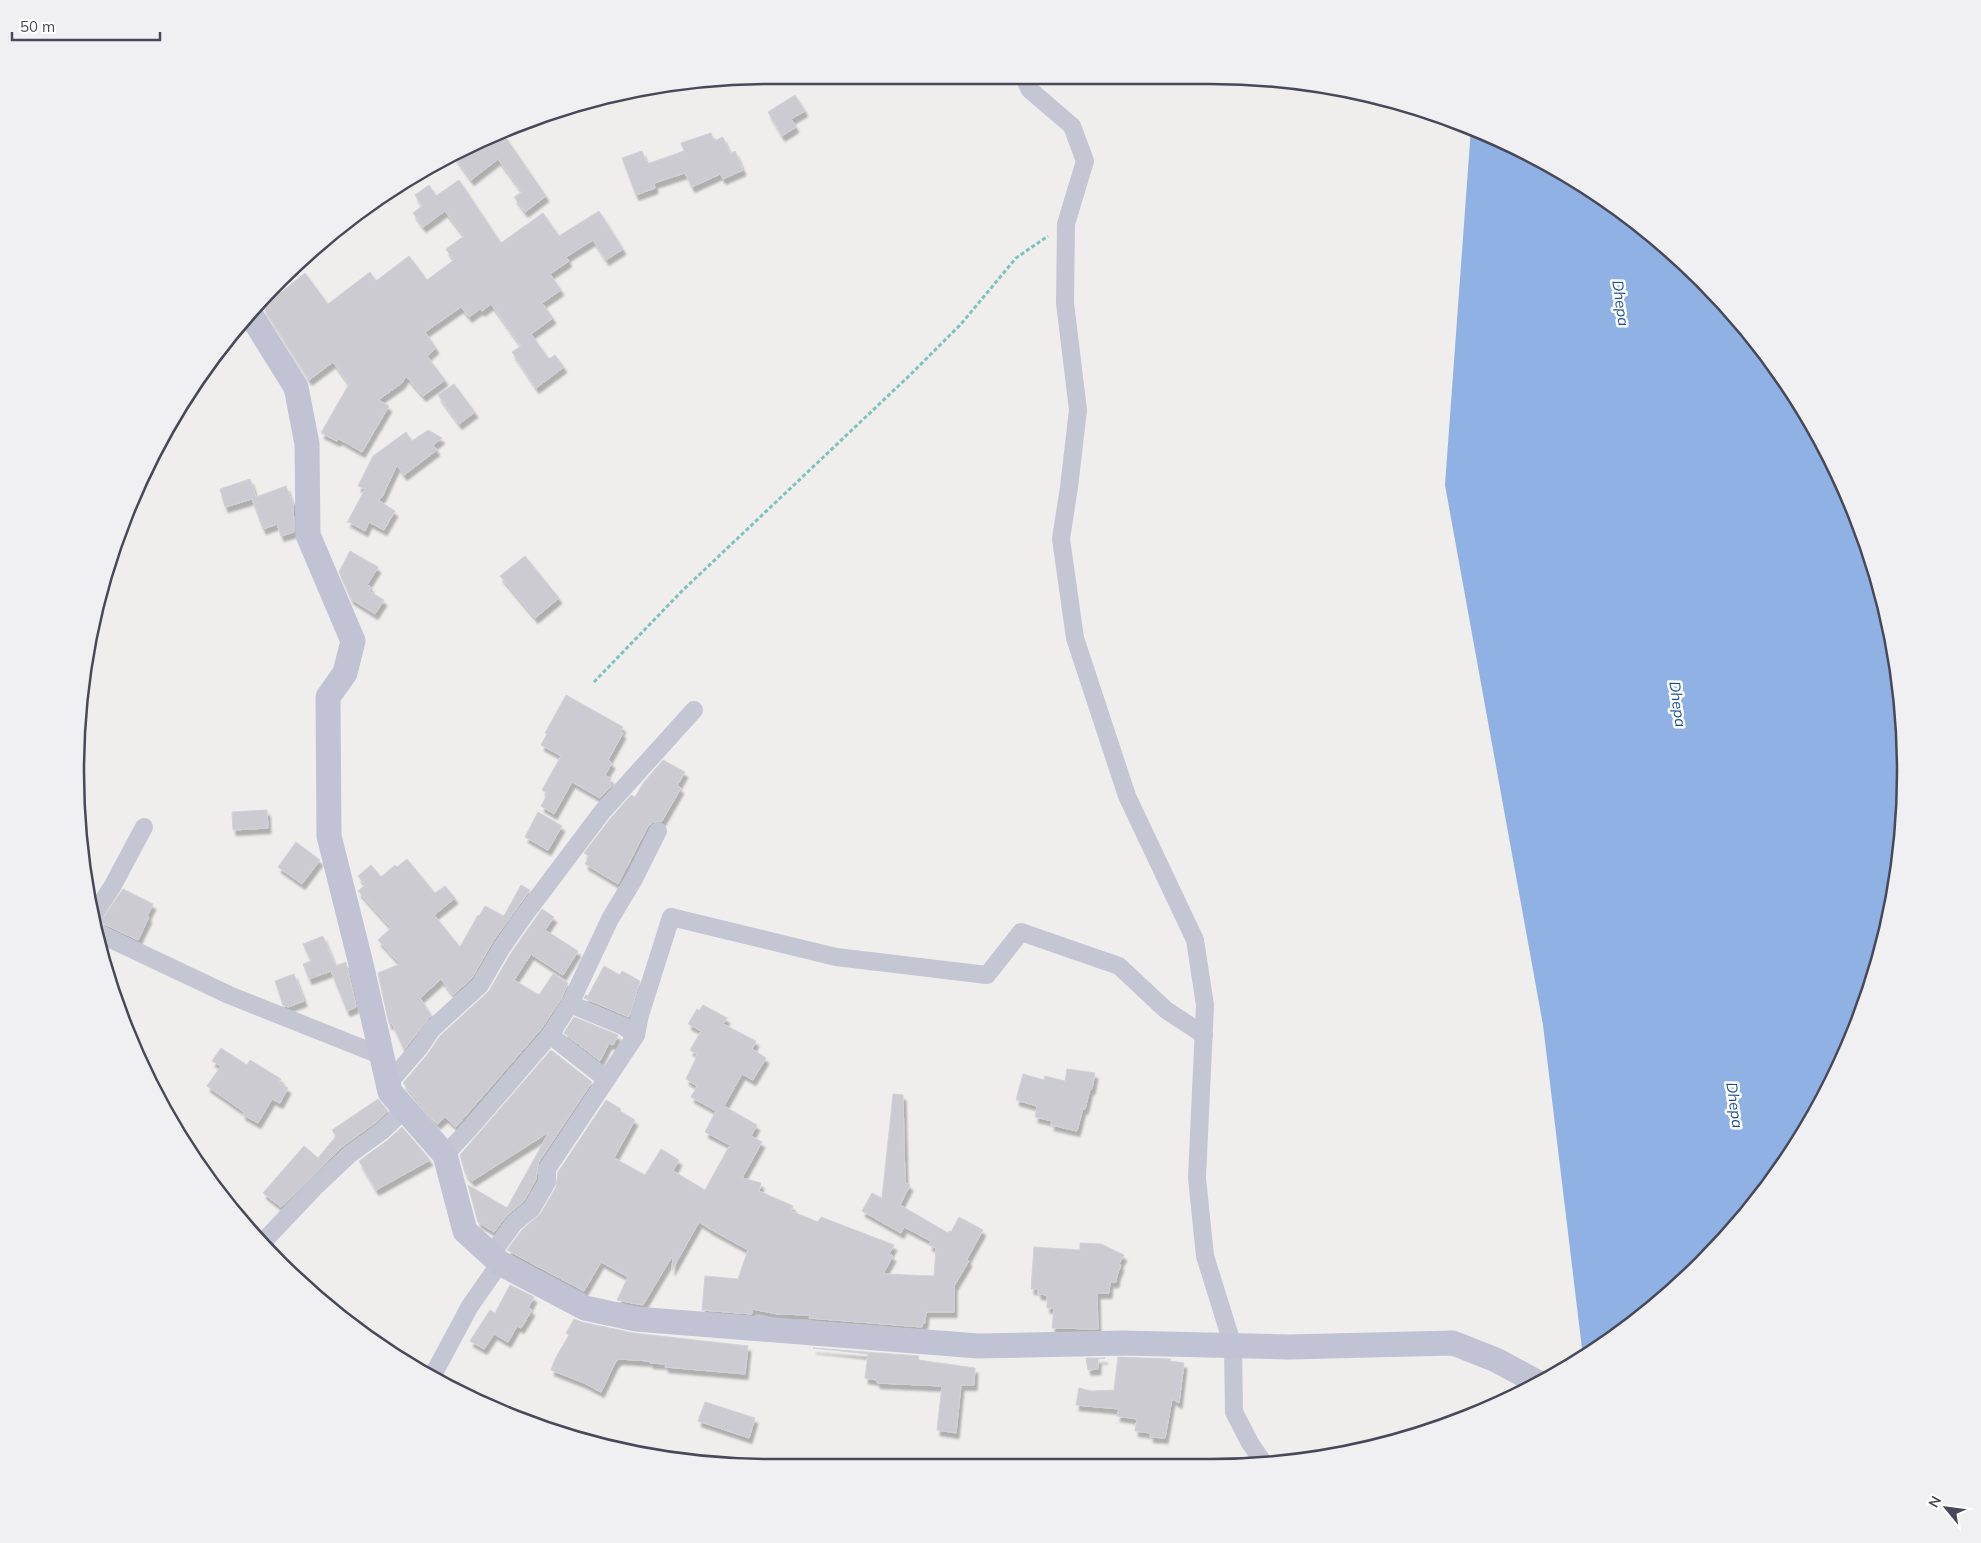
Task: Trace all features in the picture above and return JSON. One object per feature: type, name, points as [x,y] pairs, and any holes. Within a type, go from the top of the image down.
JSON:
[{"type":"street","points":[[1027,84],[1030,90],[1072,126],[1084,161],[1066,224],[1065,303],[1078,410],[1061,538],[1075,638],[1127,796],[1195,940],[1206,1005],[1197,1178],[1205,1256],[1233,1346],[1234,1412],[1260,1457]]},
{"type":"street","points":[[253,319],[296,387],[307,444],[308,534],[353,641],[345,673],[328,697],[329,836],[390,1092],[445,1155],[465,1231],[500,1263],[585,1308],[636,1319],[978,1346],[1122,1343],[1289,1347],[1453,1343],[1496,1360],[1531,1379]]},
{"type":"street","points":[[388,1084],[419,1048],[432,1029],[480,985],[502,947],[523,917],[602,812],[694,710]]},
{"type":"street","points":[[98,909],[112,887],[144,827]]},
{"type":"street","points":[[445,1155],[550,1035],[570,1004],[610,919],[634,879],[658,831]]},
{"type":"street","points":[[500,1263],[494,1252],[514,1223],[532,1208],[547,1182],[547,1169],[636,1035],[640,1015],[671,918],[836,957],[987,975],[1021,932],[1119,966],[1166,1010],[1204,1034]]},
{"type":"street","points":[[104,936],[228,995],[382,1056]]},
{"type":"street","points":[[570,1004],[623,1026],[636,1035]]},
{"type":"street","points":[[550,1035],[606,1079]]},
{"type":"street","points":[[266,1238],[315,1187],[350,1154],[382,1131],[405,1109]]},
{"type":"street","points":[[435,1371],[470,1306],[500,1263]]},
{"type":"path","points":[[594,682],[682,591],[961,324],[1016,258],[1066,224]]},
{"type":"water","name":"Dhepa","points":[[1470,135],[1514,155],[1592,200],[1663,254],[1727,318],[1781,389],[1826,467],[1845,508],[1861,550],[1874,593],[1884,637],[1896,727],[1896,816],[1884,906],[1874,950],[1861,993],[1845,1035],[1826,1076],[1781,1154],[1727,1225],[1663,1289],[1628,1317],[1582,1349],[1543,1025],[1445,485]]},
{"type":"building","points":[[795,95],[805,111],[791,119],[796,127],[782,136],[768,112]]},
{"type":"building","points":[[711,133],[714,141],[723,137],[730,154],[735,151],[743,170],[723,179],[720,174],[692,187],[685,173],[654,183],[655,188],[636,195],[622,158],[642,151],[647,164],[684,151],[681,143]]},
{"type":"building","points":[[505,137],[546,196],[525,212],[514,197],[522,192],[498,159],[471,180],[457,160]]},
{"type":"building","points":[[459,180],[501,243],[543,213],[559,236],[599,211],[623,249],[606,260],[593,240],[566,257],[569,261],[550,274],[561,290],[542,303],[553,318],[531,334],[549,359],[555,355],[564,367],[536,388],[512,352],[521,346],[491,304],[469,317],[461,307],[425,332],[436,348],[427,356],[445,380],[423,396],[406,376],[402,383],[378,400],[389,406],[362,452],[339,439],[337,441],[321,433],[349,384],[333,362],[309,380],[264,308],[305,273],[328,304],[370,272],[376,281],[409,256],[427,280],[454,260],[446,249],[464,236],[445,211],[423,227],[413,213],[422,206],[415,195],[429,185],[436,196]]},
{"type":"building","points":[[454,384],[475,412],[459,424],[438,395]]},
{"type":"building","points":[[428,430],[442,438],[433,445],[437,450],[404,475],[397,465],[382,497],[378,500],[395,511],[384,530],[369,522],[365,531],[349,522],[351,519],[347,523],[365,489],[358,486],[373,456],[406,432],[412,441]]},
{"type":"building","points":[[250,479],[256,497],[286,486],[291,500],[293,499],[294,532],[281,536],[277,524],[263,529],[252,499],[225,507],[220,489]]},
{"type":"building","points":[[350,551],[378,567],[367,585],[371,587],[369,591],[384,600],[375,614],[351,599],[339,572]]},
{"type":"building","points":[[525,556],[559,598],[535,618],[500,576]]},
{"type":"building","points":[[566,695],[623,727],[620,731],[623,733],[608,760],[612,763],[605,775],[611,779],[609,783],[612,785],[600,798],[572,782],[554,814],[541,806],[548,793],[542,790],[561,756],[541,745],[547,734],[545,733]]},
{"type":"building","points":[[663,760],[685,772],[677,786],[681,788],[662,821],[653,822],[648,826],[618,884],[585,864],[589,856],[584,853],[631,795],[635,797],[644,782]]},
{"type":"building","points":[[267,810],[268,828],[233,830],[232,812]]},
{"type":"building","points":[[538,812],[562,826],[548,850],[525,837]]},
{"type":"building","points":[[296,842],[320,860],[302,884],[278,867]]},
{"type":"building","points":[[407,859],[435,893],[445,886],[455,898],[434,915],[460,947],[485,906],[504,916],[521,885],[530,890],[493,941],[472,978],[453,995],[441,979],[420,998],[431,1015],[404,1050],[392,1023],[389,1024],[378,973],[400,964],[378,940],[391,928],[358,891],[365,885],[358,876],[371,865],[381,877],[395,865],[397,867]]},
{"type":"building","points":[[123,889],[153,904],[138,940],[100,921]]},
{"type":"building","points":[[542,909],[554,917],[545,930],[578,951],[563,975],[531,954],[514,980],[539,995],[553,974],[568,983],[561,999],[541,1029],[456,1127],[445,1117],[437,1124],[403,1083],[427,1055],[440,1036],[489,991],[511,953]]},
{"type":"building","points":[[323,936],[335,966],[346,962],[356,1007],[347,1011],[331,971],[309,979],[303,964],[311,961],[303,944]]},
{"type":"building","points":[[604,966],[620,975],[622,971],[640,981],[629,1017],[584,998],[586,995],[588,996]]},
{"type":"building","points":[[294,974],[304,1001],[288,1007],[283,1005],[275,981]]},
{"type":"building","points":[[703,1005],[727,1018],[723,1024],[756,1041],[752,1049],[766,1058],[753,1080],[742,1074],[724,1106],[757,1125],[751,1136],[762,1142],[742,1178],[761,1183],[759,1191],[793,1206],[791,1211],[818,1222],[821,1217],[894,1245],[889,1254],[893,1256],[883,1274],[934,1276],[936,1248],[929,1245],[931,1241],[904,1227],[901,1233],[862,1211],[872,1193],[882,1198],[893,1094],[903,1095],[905,1182],[910,1185],[900,1205],[948,1233],[949,1231],[951,1232],[959,1217],[983,1230],[967,1259],[969,1261],[954,1286],[954,1312],[926,1312],[925,1323],[923,1323],[922,1327],[809,1318],[810,1315],[778,1314],[752,1309],[752,1314],[702,1310],[705,1276],[738,1279],[748,1250],[708,1228],[708,1225],[707,1227],[699,1222],[672,1270],[673,1255],[643,1305],[617,1300],[628,1277],[601,1262],[584,1291],[507,1250],[522,1230],[541,1213],[556,1187],[558,1172],[606,1100],[635,1120],[614,1158],[645,1175],[661,1149],[679,1160],[673,1171],[705,1190],[730,1145],[705,1132],[716,1111],[691,1097],[697,1086],[686,1079],[697,1054],[690,1050],[701,1031],[688,1024],[697,1009],[699,1011]]},
{"type":"building","points":[[574,1017],[618,1035],[613,1045],[609,1043],[600,1061],[564,1033]]},
{"type":"building","points":[[221,1048],[247,1065],[250,1060],[281,1079],[279,1083],[288,1088],[280,1103],[272,1099],[258,1123],[242,1114],[244,1112],[207,1086],[221,1066],[212,1061]]},
{"type":"building","points":[[551,1050],[592,1082],[538,1163],[536,1179],[524,1201],[507,1215],[494,1232],[478,1222],[468,1185],[507,1208],[549,1132],[472,1181],[465,1173],[460,1155]]},
{"type":"building","points":[[1067,1069],[1095,1073],[1092,1089],[1090,1089],[1085,1109],[1083,1108],[1077,1131],[1051,1125],[1052,1121],[1035,1117],[1037,1106],[1016,1100],[1023,1074],[1044,1080],[1045,1076],[1065,1081]]},
{"type":"building","points":[[378,1099],[388,1111],[343,1146],[281,1207],[263,1193],[304,1146],[318,1158],[336,1136],[332,1130]]},
{"type":"building","points":[[402,1127],[430,1160],[376,1190],[359,1161],[388,1140]]},
{"type":"building","points":[[1080,1243],[1101,1244],[1124,1255],[1119,1264],[1121,1265],[1116,1282],[1110,1282],[1109,1293],[1097,1293],[1098,1329],[1052,1328],[1054,1308],[1047,1308],[1047,1295],[1038,1294],[1038,1289],[1031,1289],[1034,1247],[1080,1250]]},
{"type":"building","points":[[510,1285],[534,1297],[528,1308],[532,1310],[521,1328],[517,1326],[508,1342],[494,1334],[484,1349],[470,1341],[490,1310],[495,1313]]},
{"type":"building","points":[[574,1319],[633,1333],[748,1346],[745,1374],[665,1367],[666,1364],[650,1363],[650,1361],[619,1359],[615,1363],[601,1392],[551,1370],[569,1335],[566,1333]]},
{"type":"building","points":[[813,1348],[919,1356],[918,1360],[975,1368],[974,1385],[961,1385],[956,1433],[937,1430],[942,1386],[877,1383],[877,1380],[865,1378],[868,1354]]},
{"type":"building","points":[[1118,1357],[1171,1359],[1170,1361],[1184,1363],[1179,1403],[1172,1399],[1165,1438],[1150,1437],[1151,1433],[1135,1431],[1137,1419],[1117,1416],[1119,1409],[1076,1405],[1079,1388],[1091,1391],[1114,1390]]},
{"type":"building","points":[[1086,1358],[1105,1358],[1098,1359],[1098,1369],[1088,1370]]},
{"type":"building","points":[[705,1402],[755,1418],[749,1438],[698,1421]]}]
